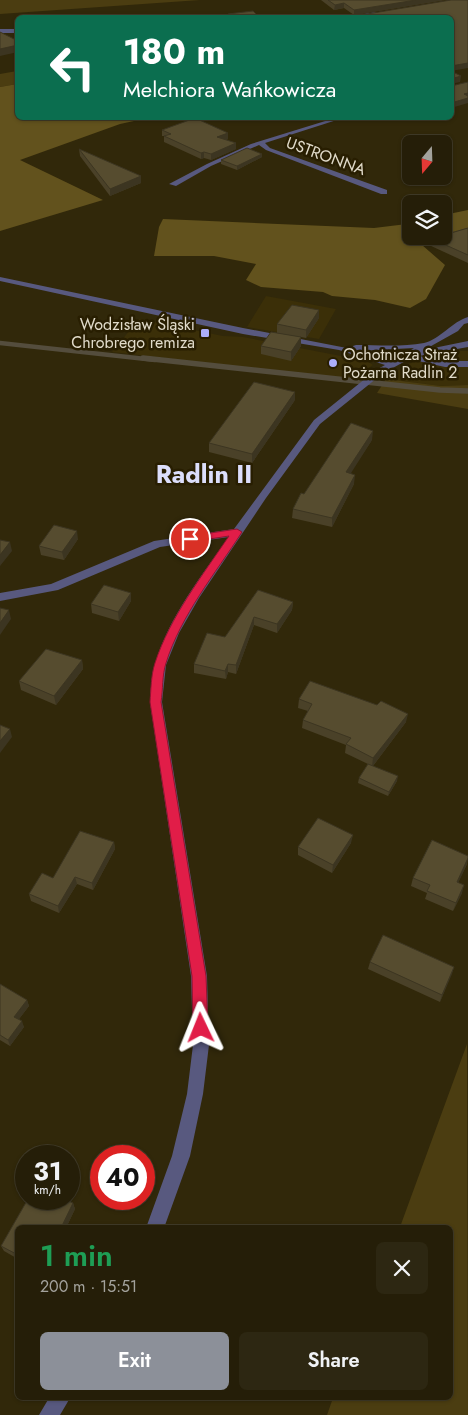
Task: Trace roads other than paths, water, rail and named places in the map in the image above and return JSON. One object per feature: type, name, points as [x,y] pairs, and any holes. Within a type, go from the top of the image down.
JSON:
[{"type":"street","points":[[369,15],[387,12]]},
{"type":"street","points":[[0,31],[15,31]]},
{"type":"street","name":"USTRONNA","points":[[173,184],[209,164],[260,143],[334,120]]},
{"type":"street","name":"USTRONNA","points":[[260,143],[268,149],[384,192]]},
{"type":"street","points":[[0,279],[243,331],[340,348],[392,364]]},
{"type":"street","points":[[156,1225],[182,1156],[195,1094],[201,1045],[199,976],[156,702],[160,665],[173,633],[194,596],[237,532],[317,422],[378,372],[455,329],[461,322],[468,319]]},
{"type":"street","points":[[455,329],[458,336],[468,342]]},
{"type":"street","points":[[406,356],[468,342]]},
{"type":"street","points":[[340,348],[396,348],[428,344]]},
{"type":"street","points":[[406,356],[445,364],[468,364]]},
{"type":"street","points":[[0,597],[54,587],[158,544],[237,532]]},
{"type":"street","points":[[49,1415],[59,1400]]},
{"type":"waterway","points":[[0,343],[155,360]]},
{"type":"waterway","points":[[143,358],[440,390],[468,391]]},
{"type":"place","name":"Wodzisław Śląski Chrobrego remiza","points":[[205,333]]},
{"type":"place","name":"Ochotnicza Straż Pożarna Radlin 2","points":[[333,363]]},
{"type":"district","name":"Radlin II","points":[[204,474]]}]
